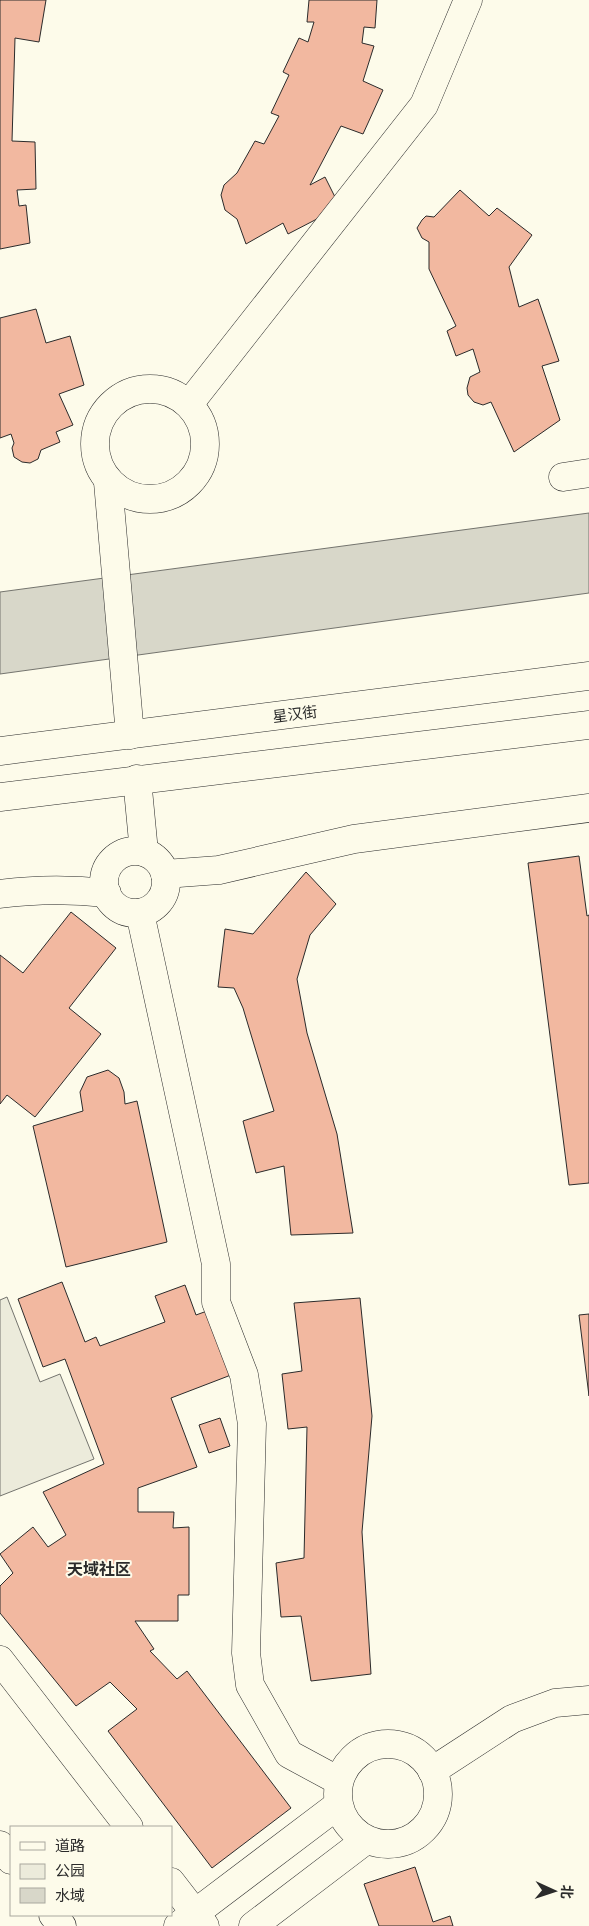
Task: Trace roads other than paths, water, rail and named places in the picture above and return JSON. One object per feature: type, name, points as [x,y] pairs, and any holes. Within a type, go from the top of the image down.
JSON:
[{"type":"street","points":[[189,404],[424,105],[468,0]]},
{"type":"street","points":[[108,482],[129,496],[155,500],[178,492],[197,474],[206,451],[203,425],[189,404],[172,392],[150,388],[129,391],[111,403],[98,421],[94,442],[97,463],[108,482],[124,686],[130,735]]},
{"type":"street","name":"星汉街","points":[[0,751],[589,676]]},
{"type":"street","points":[[0,797],[589,724]]},
{"type":"street","points":[[137,779],[144,852]]},
{"type":"street","points":[[165,874],[220,870],[354,839],[589,808]]},
{"type":"street","points":[[134,851],[144,852],[158,860],[165,874],[166,885],[164,895],[150,910],[140,913],[129,913],[111,902],[106,893],[104,883],[106,874],[116,858],[134,851]]},
{"type":"street","points":[[0,894],[36,890],[73,890],[106,893]]},
{"type":"street","points":[[140,913],[216,1264],[216,1302],[244,1375],[252,1424],[246,1653],[250,1685],[289,1754],[339,1793]]},
{"type":"street","points":[[0,1660],[128,1826]]},
{"type":"street","points":[[432,1771],[512,1718],[555,1703],[589,1700]]},
{"type":"street","points":[[397,1744],[412,1749],[424,1758],[432,1771],[438,1786],[438,1801],[433,1816],[424,1829],[411,1838],[397,1844],[381,1844],[366,1840],[354,1831],[344,1819],[339,1793],[345,1768],[354,1756],[367,1747],[397,1744]]},
{"type":"street","points":[[172,1884],[193,1922],[339,1793]]},
{"type":"street","points":[[253,1926],[366,1840]]},
{"type":"street","points":[[0,1845],[10,1859]]},
{"type":"street","points":[[54,1916],[62,1926]]},
{"type":"water","points":[[589,513],[589,593],[0,674],[0,592]]},
{"type":"district","name":"天域社区","points":[[99,1569]]}]
